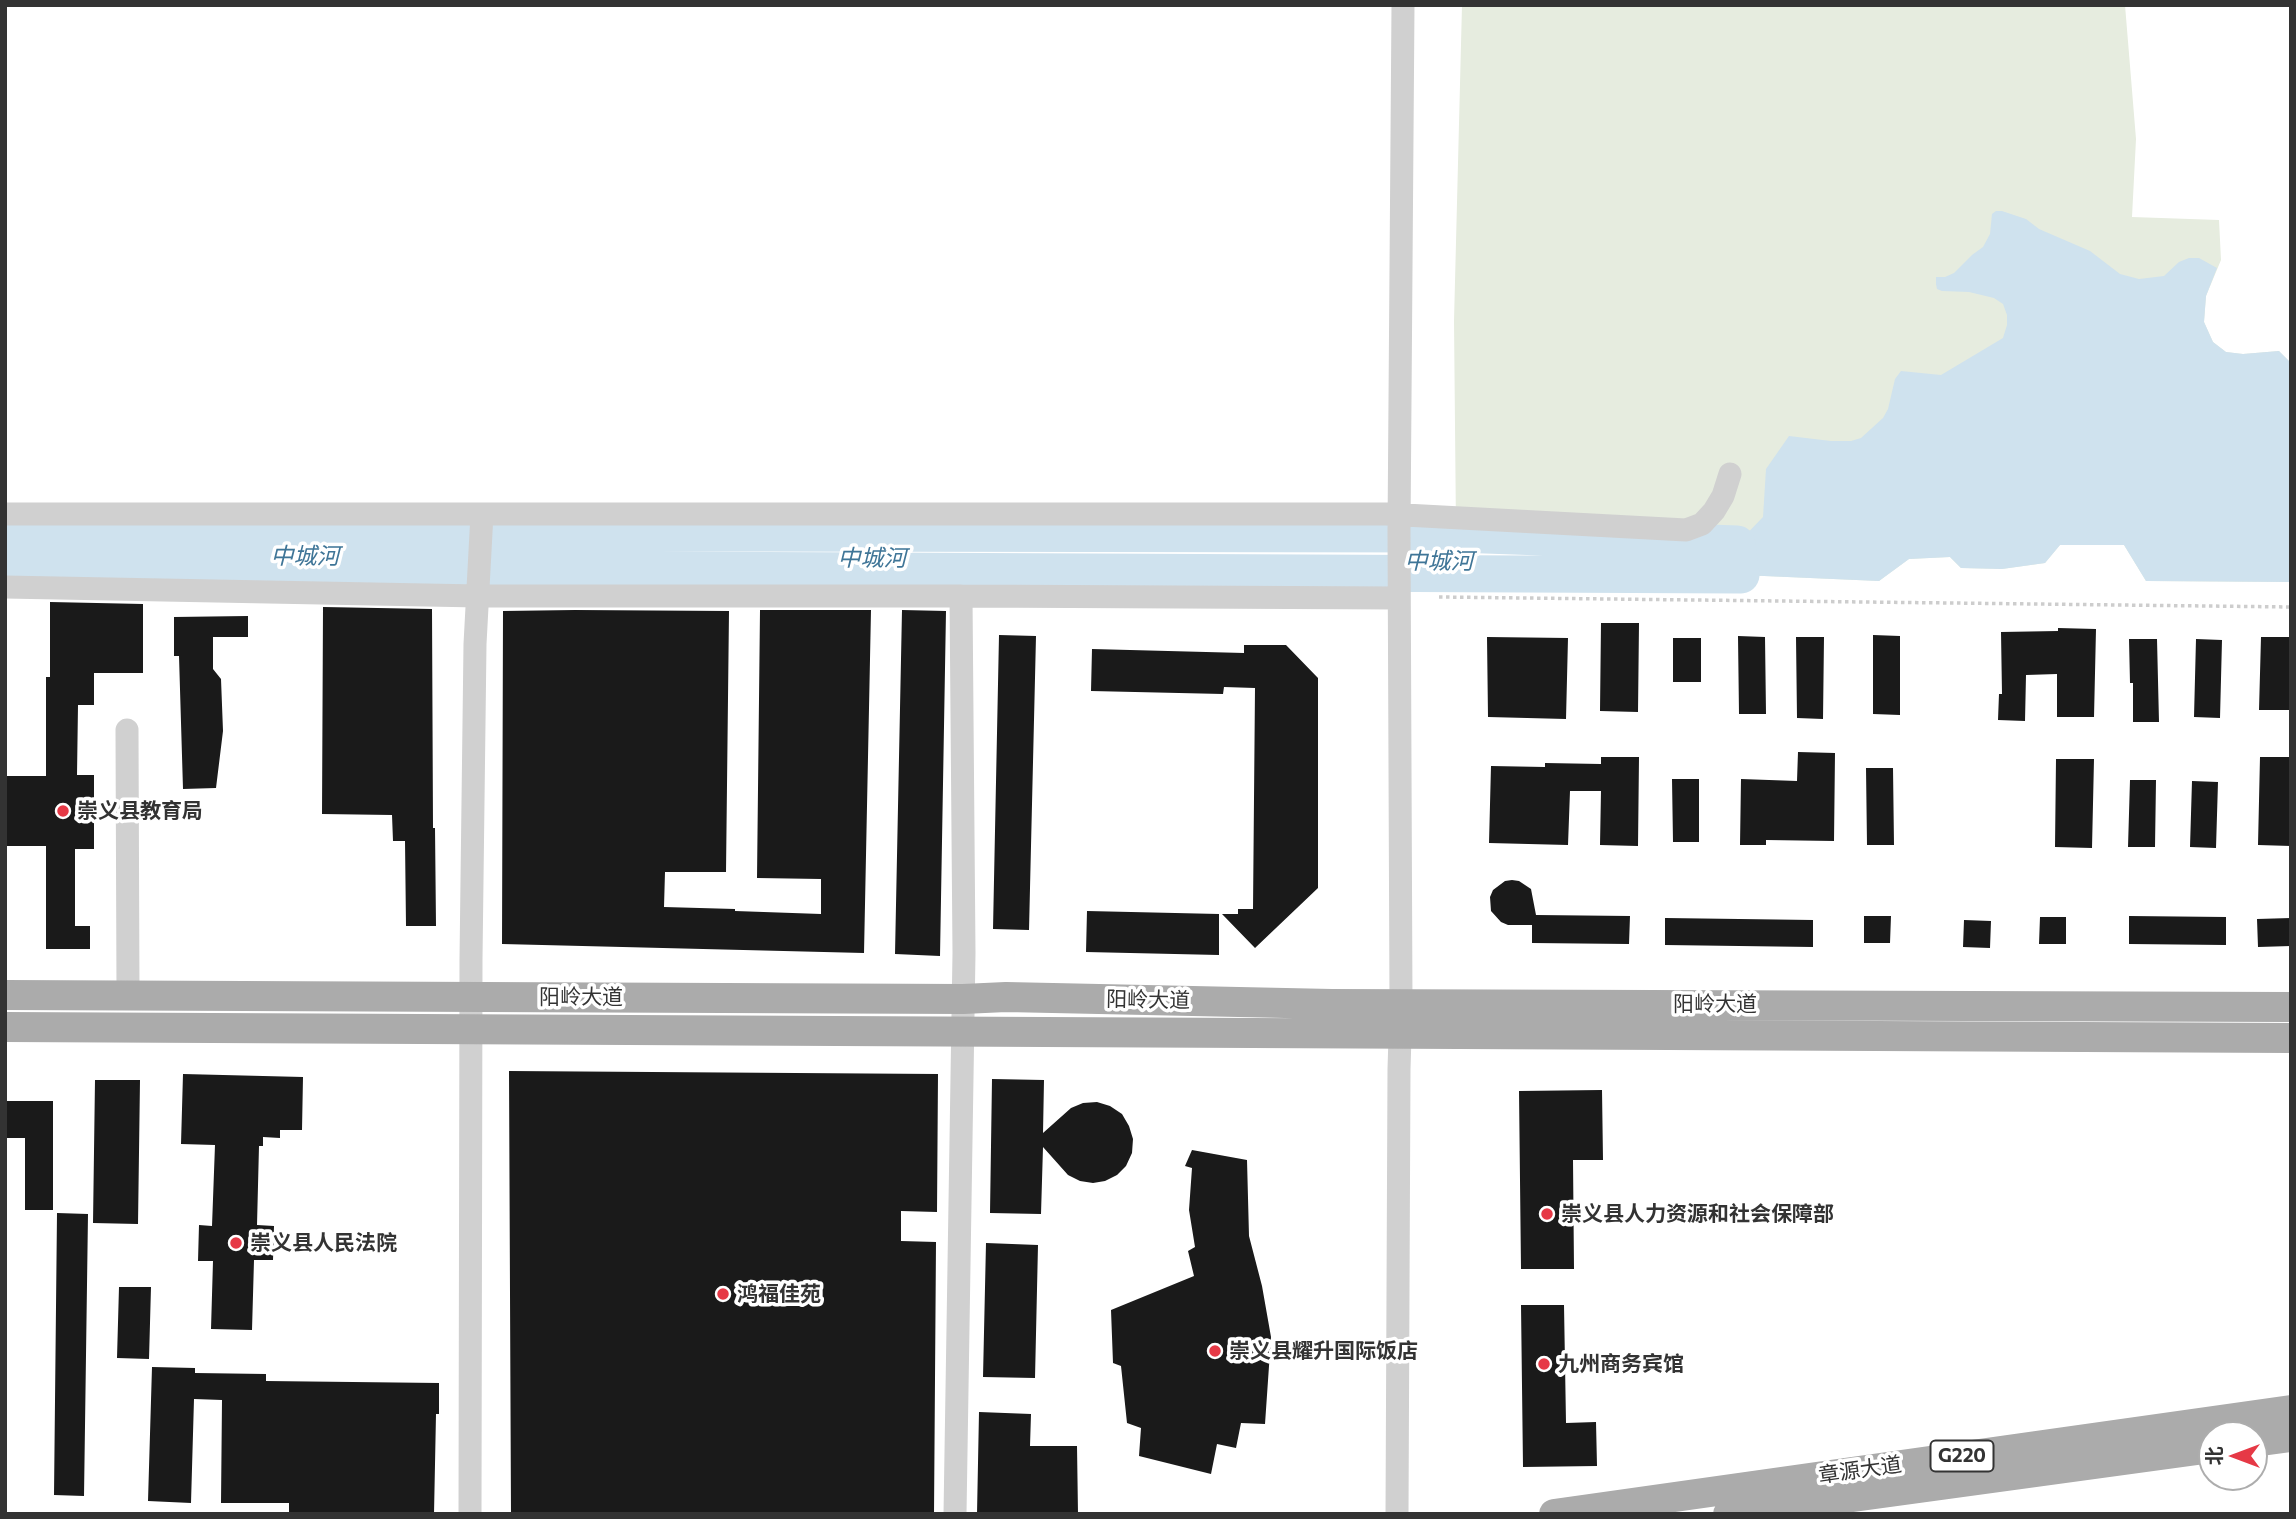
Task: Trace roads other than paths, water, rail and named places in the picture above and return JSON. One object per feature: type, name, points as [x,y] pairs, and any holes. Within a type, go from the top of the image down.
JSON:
[{"type":"main road","name":"阳岭大道","points":[[5,995],[1006,997],[1401,1004],[2291,1007]]},
{"type":"main road","name":"阳岭大道","points":[[5,1027],[2291,1038]]},
{"type":"main road","name":"章源大道","points":[[1554,1514],[2291,1410]]},
{"type":"main road","points":[[2268,1440],[2291,1437]]},
{"type":"main road","name":"章源大道","points":[[1728,1514],[2198,1450]]},
{"type":"street","points":[[1397,1514],[1403,5]]},
{"type":"street","points":[[5,514],[482,522],[1399,523],[1686,530],[1702,524],[1714,510],[1723,496],[1730,474]]},
{"type":"street","points":[[470,1514],[470,1029],[475,644],[482,522]]},
{"type":"street","points":[[5,587],[480,585],[961,596],[1399,590]]},
{"type":"street","points":[[955,1514],[963,1033],[961,596]]},
{"type":"street","points":[[127,730],[128,994]]},
{"type":"water","points":[[1996,211],[2026,219],[2039,229],[2090,251],[2120,274],[2139,279],[2164,276],[2179,262],[2189,258],[2199,258],[2217,268],[2206,296],[2204,322],[2213,342],[2226,352],[2243,354],[2279,351],[2291,363],[2291,582],[2146,581],[2124,545],[2060,545],[2045,563],[2002,569],[1961,568],[1950,557],[1909,559],[1879,581],[1741,575],[1737,544],[1763,517],[1766,469],[1789,436],[1831,441],[1861,438],[1883,418],[1888,409],[1895,379],[1901,371],[1941,375],[2003,338],[2007,315],[2003,304],[1994,298],[1969,292],[1942,291],[1937,289],[1936,284],[1936,277],[1954,273],[1983,247],[1990,234],[1992,214]]},
{"type":"waterway","name":"中城河","points":[[5,532],[1458,534],[1737,544],[1741,575],[5,567]]},
{"type":"place","name":"崇义县教育局","points":[[63,811]]},
{"type":"place","name":"崇义县人力资源和社会保障部","points":[[1547,1214]]},
{"type":"place","name":"崇义县人民法院","points":[[236,1243]]},
{"type":"place","name":"鸿福佳苑","points":[[723,1294]]},
{"type":"place","name":"崇义县耀升国际饭店","points":[[1215,1351]]},
{"type":"place","name":"九州商务宾馆","points":[[1544,1364]]}]
